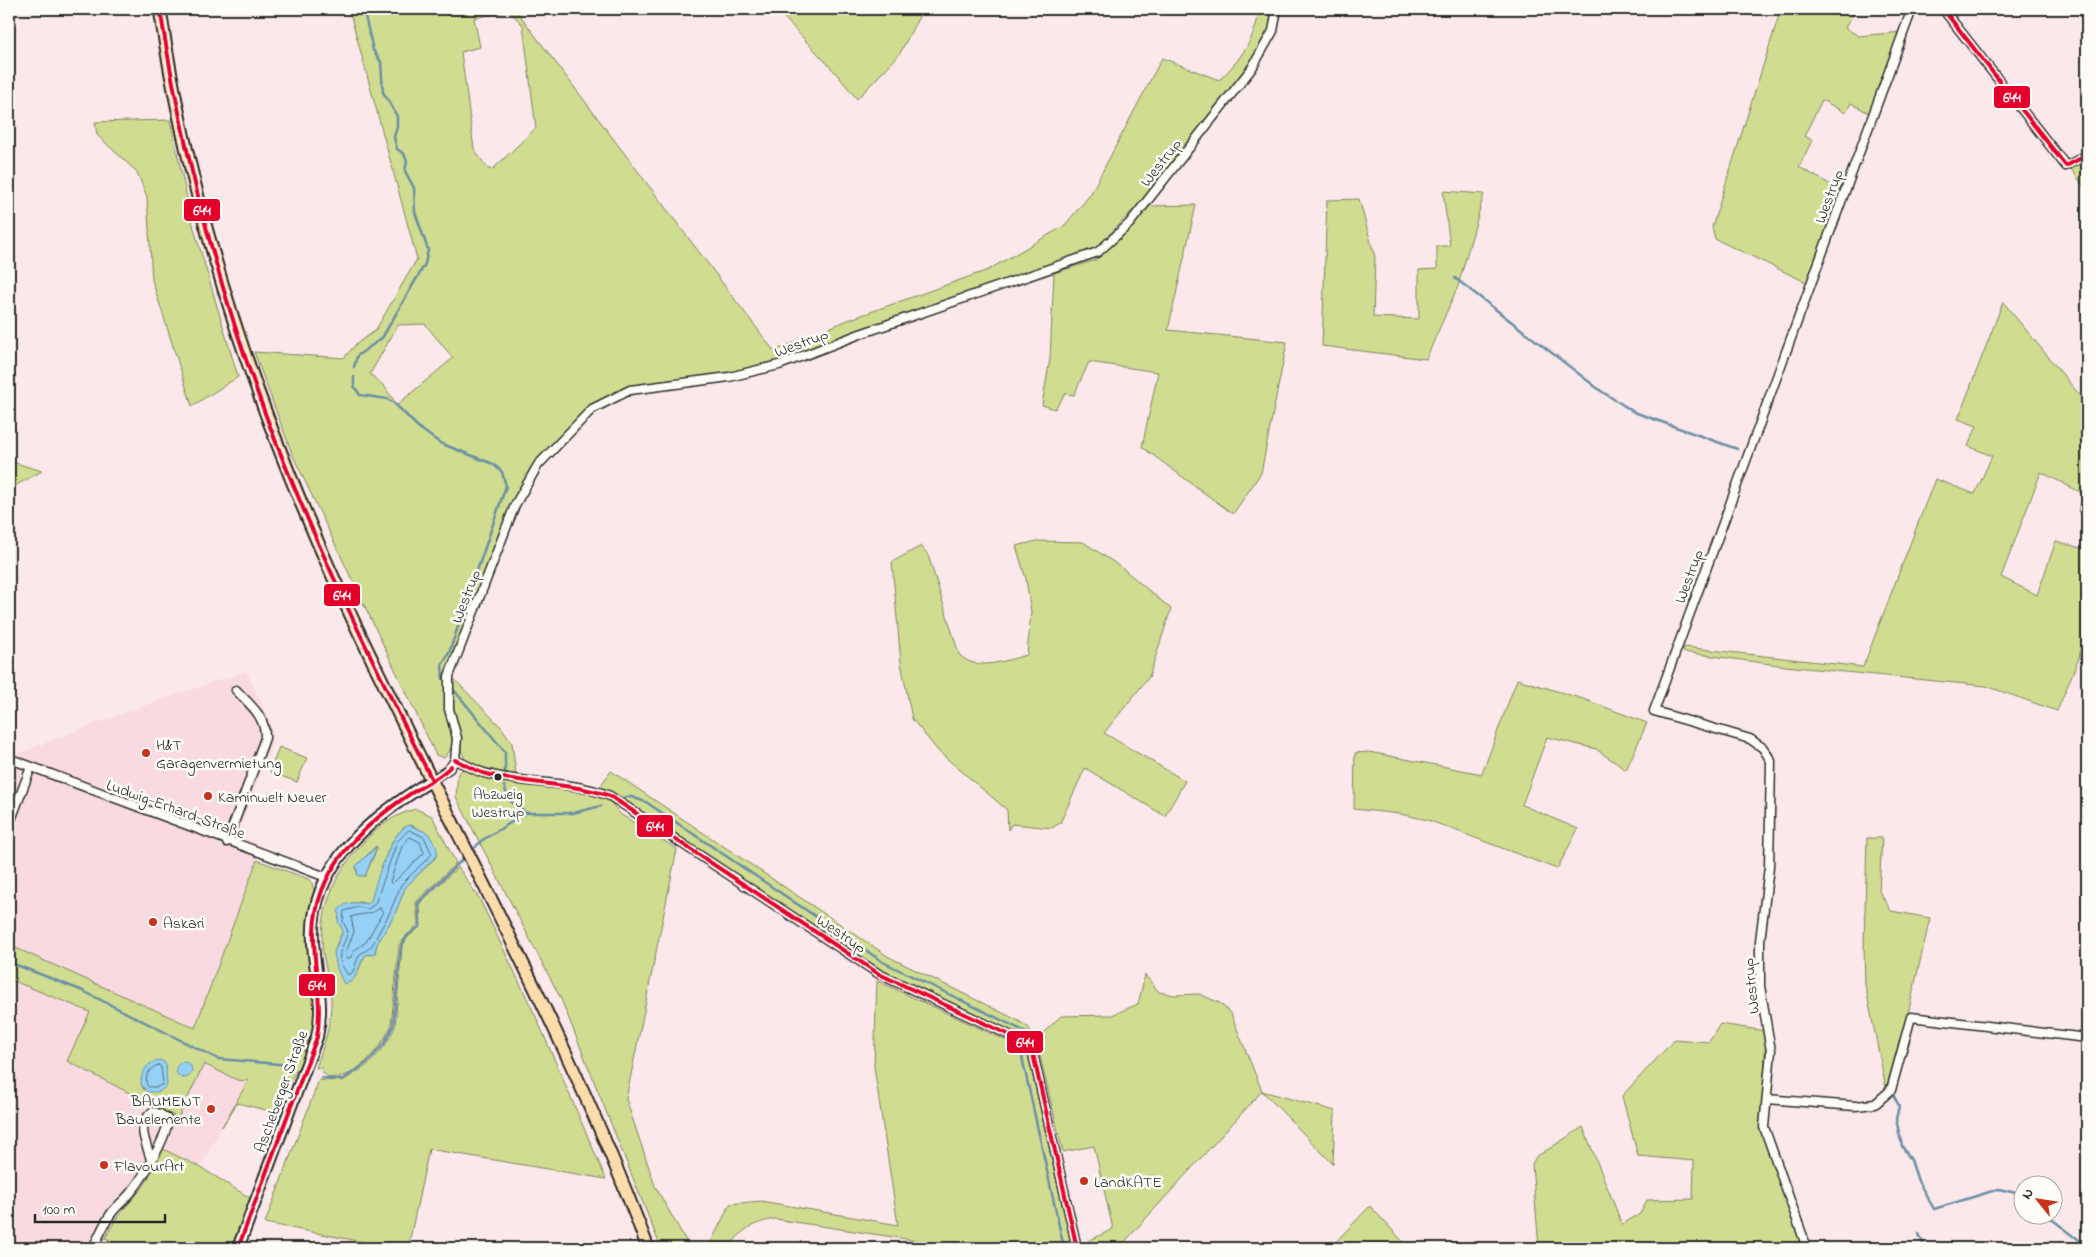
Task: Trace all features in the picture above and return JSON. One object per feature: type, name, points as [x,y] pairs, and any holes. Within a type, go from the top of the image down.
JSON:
[{"type":"main road","points":[[160,9],[197,198],[222,284],[265,414],[334,578],[574,1070],[648,1248]]},
{"type":"street","name":"Westrup","points":[[1077,1248],[1031,1045],[879,974],[610,796],[594,789],[498,776],[482,772],[455,760],[457,738],[449,709],[449,676],[515,505],[538,465],[592,408],[630,390],[729,377],[779,365],[860,334],[1098,252],[1130,224],[1252,68],[1272,32],[1277,9]]},
{"type":"street","name":"Westrup","points":[[1808,1248],[1764,1126],[1771,1051],[1760,986],[1760,941],[1769,867],[1770,761],[1763,748],[1750,739],[1654,711],[1912,9]]},
{"type":"street","points":[[1943,9],[2066,166],[2087,155]]},
{"type":"street","points":[[227,842],[265,738],[265,725],[261,718],[236,690]]},
{"type":"street","points":[[432,780],[449,769],[455,760]]},
{"type":"street","name":"Ludwig-Erhard-Straße","points":[[16,761],[326,878]]},
{"type":"street","points":[[9,825],[31,767]]},
{"type":"street","name":"Ascheberger Straße","points":[[238,1248],[317,1037],[322,1003],[315,958],[313,929],[317,906],[326,878],[341,854],[363,829],[392,806],[432,780]]},
{"type":"street","points":[[1766,1099],[1855,1106],[1875,1104],[1891,1090],[1910,1017],[2087,1038]]},
{"type":"street","points":[[93,1248],[108,1219],[138,1184],[151,1160],[168,1123],[163,1116],[156,1112],[152,1112],[147,1118],[142,1133],[151,1160]]},
{"type":"shaded area","points":[[246,671],[270,722],[272,733],[271,747],[239,829],[243,838],[262,846],[195,1028],[9,945],[9,757],[126,712]]},
{"type":"shaded area","points":[[9,979],[90,1011],[178,1118],[203,1064],[237,1080],[248,1080],[200,1167],[163,1150],[144,1186],[126,1206],[105,1237],[128,1248],[9,1248]]},
{"type":"green space","points":[[349,9],[515,9],[774,351],[848,320],[988,270],[1064,226],[1090,195],[1162,58],[1219,80],[1246,48],[1255,29],[1259,9],[1275,9],[1271,31],[1250,66],[1144,199],[1092,252],[780,363],[728,375],[628,388],[589,407],[535,463],[447,674],[446,706],[452,740],[449,752],[444,758],[436,755],[293,456],[254,352],[344,358],[356,344],[375,331],[417,259]],"holes":[[[509,11],[523,25],[536,128],[492,170],[487,168],[474,149],[461,52],[480,47],[474,18]],[[425,324],[453,358],[397,405],[384,386],[370,374],[398,325]]]},
{"type":"green space","points":[[776,9],[923,9],[899,55],[857,99],[835,72]]},
{"type":"green space","points":[[1781,9],[1856,9],[1845,28],[1859,36],[1901,32],[1872,115],[1851,103],[1846,113],[1822,100],[1804,136],[1812,140],[1799,167],[1844,192],[1808,283],[1715,239],[1712,227]]},
{"type":"green space","points":[[170,120],[193,225],[238,377],[192,406],[152,280],[147,197],[137,172],[97,135],[95,122]]},
{"type":"green space","points":[[2087,158],[2087,191],[2069,166]]},
{"type":"green space","points":[[1443,191],[1484,194],[1458,286],[1426,359],[1322,346],[1327,200],[1359,199],[1375,257],[1373,317],[1419,319],[1419,270],[1437,269],[1437,246],[1450,246]]},
{"type":"green space","points":[[1196,205],[1168,330],[1287,342],[1261,473],[1233,514],[1142,447],[1158,372],[1089,362],[1074,395],[1065,394],[1055,409],[1042,405],[1050,359],[1054,273],[1096,260],[1148,206]]},
{"type":"green space","points":[[2003,302],[2087,404],[2087,517],[2078,511],[2084,494],[2041,472],[2001,577],[2037,595],[2056,541],[2087,550],[2087,632],[2084,631],[2079,658],[2057,711],[1986,686],[1785,666],[1683,652],[1684,647],[1863,667],[1935,479],[1975,494],[1992,456],[1968,446],[1977,426],[1958,419]]},
{"type":"green space","points":[[9,461],[42,471],[9,489]]},
{"type":"green space","points":[[1037,541],[1083,542],[1121,567],[1171,609],[1149,677],[1104,733],[1185,781],[1165,816],[1085,768],[1060,823],[1052,828],[1012,824],[1008,830],[1007,810],[939,752],[912,719],[901,663],[892,562],[921,546],[928,555],[959,654],[973,663],[991,664],[1027,655],[1031,612],[1026,579],[1016,546]]},
{"type":"green space","points":[[451,676],[502,728],[512,743],[516,775],[481,769],[466,761],[461,750],[461,737],[452,709]]},
{"type":"green space","points":[[1517,679],[1583,699],[1647,723],[1626,770],[1596,749],[1547,737],[1522,805],[1578,829],[1557,869],[1428,820],[1400,814],[1354,809],[1355,753],[1369,752],[1482,774]]},
{"type":"green space","points":[[279,747],[307,758],[297,782],[270,772]]},
{"type":"green space","points":[[465,767],[590,792],[609,800],[620,814],[677,849],[626,1099],[655,1186],[690,1248],[661,1248],[561,999],[456,797],[458,774]]},
{"type":"green space","points":[[611,771],[889,957],[1028,1027],[1033,1035],[1029,1042],[880,973],[611,794],[599,788]]},
{"type":"green space","points":[[416,809],[432,816],[456,863],[416,902],[418,924],[399,945],[391,1026],[382,1043],[367,1061],[351,1073],[329,1078],[321,1071],[322,1068],[316,1068],[327,1034],[331,1007],[322,938],[323,923],[330,894],[344,867],[368,837],[380,827],[408,811]],"holes":[[[411,825],[426,833],[432,841],[436,857],[405,888],[395,914],[377,944],[375,953],[367,954],[354,978],[346,984],[339,972],[335,955],[336,946],[343,930],[339,920],[341,914],[347,904],[360,902],[367,904],[371,901],[385,857],[396,835],[403,828]],[[376,846],[377,849],[365,876],[357,874],[356,866]]]},
{"type":"green space","points":[[1867,838],[1882,838],[1879,891],[1891,911],[1930,918],[1907,1018],[1886,1088],[1865,984],[1864,946]]},
{"type":"green space","points":[[257,860],[311,880],[315,894],[316,1006],[311,1046],[289,1083],[278,1113],[237,1103],[222,1127],[248,1081],[237,1080],[204,1064],[178,1118],[67,1061],[90,1012],[9,979],[9,945],[195,1028]],"holes":[[[163,1061],[166,1067],[144,1090],[141,1084]]]},
{"type":"green space","points":[[458,867],[479,898],[536,1017],[606,1179],[429,1149],[408,1248],[394,1248],[265,1223],[319,1080],[343,1081],[369,1064],[385,1046],[395,1027],[402,947],[408,937],[421,926],[420,903]]},
{"type":"green space","points":[[1145,975],[1159,992],[1174,995],[1199,994],[1220,1003],[1231,1014],[1262,1091],[1119,1248],[1083,1248],[1082,1244],[1113,1229],[1094,1146],[1063,1152],[1037,1044],[1044,1032],[1061,1016],[1112,1015],[1138,1004]]},
{"type":"green space","points":[[877,981],[1027,1050],[1072,1248],[965,1248],[775,1219],[749,1228],[729,1248],[708,1248],[730,1204],[761,1201],[898,1225],[874,1067]]},
{"type":"green space","points":[[1720,1024],[1766,1031],[1762,1127],[1805,1248],[1539,1248],[1532,1164],[1536,1157],[1583,1127],[1622,1224],[1640,1214],[1647,1200],[1693,1199],[1694,1161],[1638,1156],[1622,1096],[1675,1039],[1709,1042]]},
{"type":"green space","points":[[1262,1091],[1335,1111],[1333,1164]]},
{"type":"green space","points":[[163,1149],[200,1167],[250,1198],[231,1248],[128,1248],[105,1238],[118,1216],[144,1186]]},
{"type":"green space","points":[[1370,1206],[1409,1248],[1330,1248]]},
{"type":"water","points":[[409,825],[428,833],[437,848],[437,855],[405,888],[395,914],[377,944],[374,955],[367,954],[356,976],[344,984],[337,969],[334,952],[343,931],[338,922],[338,911],[347,904],[367,904],[371,901],[390,847],[402,829]]},
{"type":"water","points":[[377,846],[365,876],[358,876],[356,866]]},
{"type":"water","points":[[161,1060],[166,1064],[167,1086],[159,1092],[147,1092],[141,1084],[142,1075],[149,1065]]},
{"type":"water","points":[[184,1062],[190,1064],[192,1070],[190,1076],[184,1078],[178,1076],[176,1070],[178,1064]]},
{"type":"waterway","points":[[354,367],[357,356],[382,338],[425,264],[428,250],[415,212],[414,188],[405,171],[407,161],[404,154],[397,149],[394,137],[397,127],[397,116],[383,92],[381,62],[373,50],[365,16],[361,9]]},
{"type":"waterway","points":[[1455,278],[1601,391],[1634,412],[1737,449]]},
{"type":"waterway","points":[[354,377],[354,386],[360,395],[387,399],[394,403],[419,428],[440,443],[493,464],[502,472],[506,486],[449,653],[442,665],[443,679]]},
{"type":"waterway","points":[[454,690],[505,752],[505,772]]},
{"type":"waterway","points":[[504,786],[509,800],[526,813]]},
{"type":"waterway","points":[[625,797],[646,802],[883,962],[1028,1033],[1026,1041]]},
{"type":"waterway","points":[[471,852],[481,841],[526,813],[573,813],[601,806]]},
{"type":"waterway","points":[[322,1078],[342,1080],[368,1062],[384,1044],[393,1026],[401,946],[407,936],[420,926],[418,903],[465,857]]},
{"type":"waterway","points":[[9,962],[83,991],[218,1059],[291,1065]]},
{"type":"waterway","points":[[1025,1045],[1022,1057],[1064,1248]]},
{"type":"waterway","points":[[1893,1094],[1899,1106],[1896,1119],[1902,1146],[1911,1160],[1918,1181],[1934,1209],[1999,1189],[2014,1193]]},
{"type":"waterway","points":[[2058,1224],[2087,1246]]},
{"type":"waterway","points":[[1919,1234],[1925,1248]]},
{"type":"transit line","name":"644","points":[[160,9],[190,164],[217,266],[248,366],[284,463],[323,555],[432,780]]},
{"type":"transit line","name":"644","points":[[1943,9],[2066,166],[2087,155]]},
{"type":"transit line","name":"644","points":[[455,760],[480,772],[499,777],[579,788],[610,796],[879,974],[1031,1045],[1077,1248]]},
{"type":"transit line","name":"644","points":[[238,1248],[317,1037],[319,1010],[314,931],[317,909],[323,889],[332,870],[357,837],[390,808],[436,779],[451,766]]},
{"type":"place","name":"H&T Garagenvermietung","points":[[146,753]]},
{"type":"place","name":"Abzweig Westrup","points":[[498,777]]},
{"type":"place","name":"Kaminwelt Neuer","points":[[208,796]]},
{"type":"place","name":"Askari","points":[[153,922]]},
{"type":"place","name":"BAUMENT Bauelemente","points":[[211,1109]]},
{"type":"place","name":"FlavourArt","points":[[104,1165]]},
{"type":"place","name":"LandKATE","points":[[1084,1181]]}]
